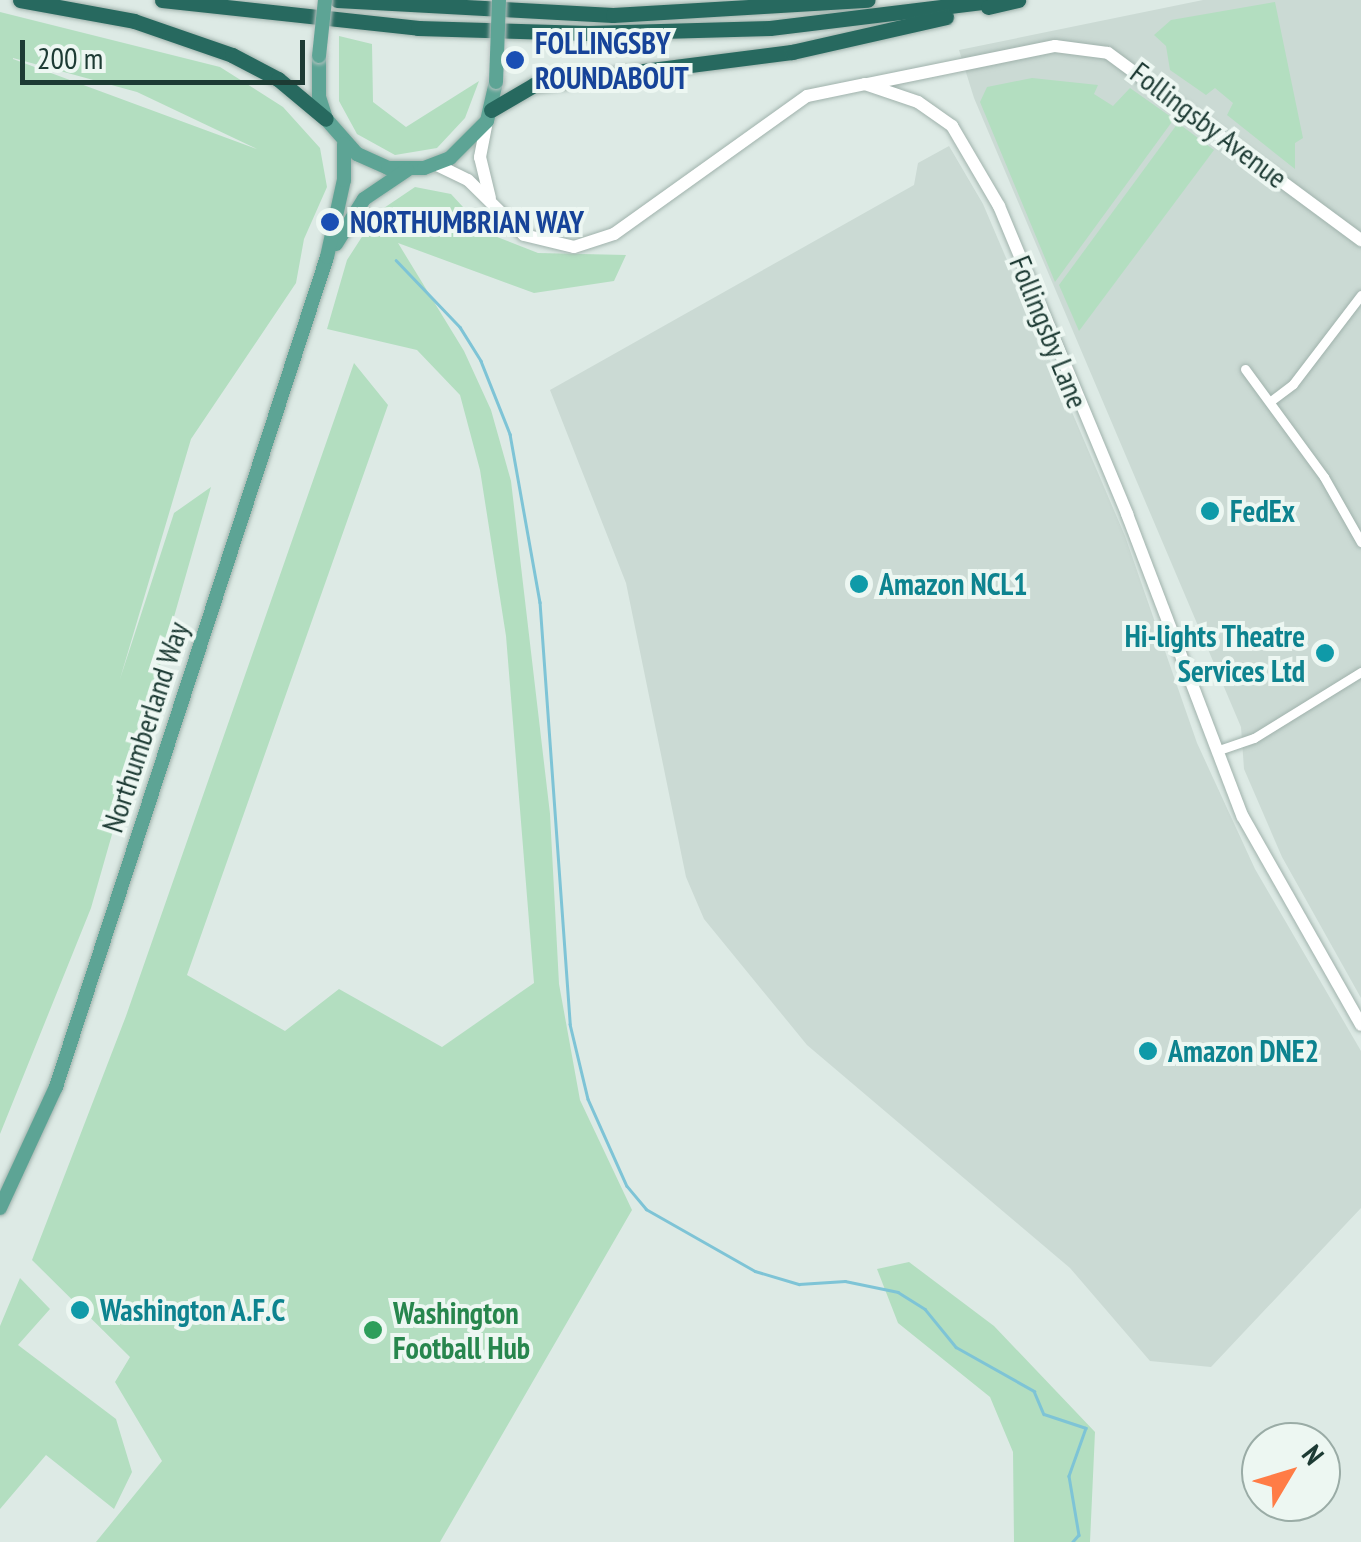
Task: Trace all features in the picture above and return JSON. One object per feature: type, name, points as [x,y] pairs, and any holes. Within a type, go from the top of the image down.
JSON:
[{"type":"highway","points":[[20,0],[134,21],[232,55],[278,79],[326,119]]},
{"type":"highway","points":[[162,0],[418,28],[588,33],[770,28],[998,0]]},
{"type":"highway","points":[[336,0],[614,16],[868,0]]},
{"type":"highway","points":[[489,115],[534,86],[792,52],[1018,0]]},
{"type":"main road","points":[[325,0],[318,97],[326,119],[344,144],[370,161],[407,170],[437,164],[489,115],[496,82],[499,0]]},
{"type":"main road","name":"Northumberland Way","points":[[0,1208],[56,1087],[327,257],[344,180],[344,144]]},
{"type":"main road","name":"Northumberland Way","points":[[327,257],[364,198],[407,170]]},
{"type":"street","name":"Follingsby Avenue","points":[[865,84],[1055,46],[1108,54],[1361,240]]},
{"type":"street","points":[[437,164],[468,180],[535,241],[574,247],[600,241],[788,105],[865,84]]},
{"type":"street","name":"Follingsby Lane","points":[[865,84],[935,112],[974,154],[1127,514],[1216,751],[1270,872],[1361,1025]]},
{"type":"street","points":[[489,115],[480,157],[493,205]]},
{"type":"street","points":[[1272,400],[1293,384],[1361,295]]},
{"type":"street","points":[[1245,369],[1272,400],[1361,542]]},
{"type":"street","points":[[1216,751],[1254,738],[1361,672]]},
{"type":"shaded area","points":[[1203,0],[1361,0],[1361,998],[1282,857],[1244,769],[1241,727],[974,98],[959,50]]},
{"type":"shaded area","points":[[949,146],[983,204],[1125,536],[1197,743],[1255,869],[1361,1051],[1361,1208],[1211,1367],[1150,1361],[1070,1268],[807,1045],[704,919],[686,877],[626,583],[550,390],[914,185],[918,163]]},
{"type":"green space","points":[[1275,2],[1303,138],[1295,143],[1295,169],[1227,115],[1233,103],[1215,88],[1206,95],[1170,70],[1166,46],[1154,35],[1171,20]]},
{"type":"green space","points":[[0,12],[220,67],[283,107],[320,148],[327,187],[304,239],[296,283],[191,439],[120,679],[174,513],[211,487],[91,908],[0,1134]],"holes":[[[13,58],[137,92],[257,149]]]},
{"type":"green space","points":[[339,36],[372,44],[373,102],[406,127],[479,81],[465,118],[437,148],[395,155],[357,134],[339,101]]},
{"type":"green space","points":[[1032,78],[1098,85],[1094,94],[1113,106],[1130,88],[1174,119],[1055,282],[980,102],[987,87]]},
{"type":"green space","points":[[1178,123],[1214,150],[1079,331],[1059,285]]},
{"type":"green space","points":[[415,187],[451,194],[487,233],[538,253],[626,255],[614,281],[534,293],[398,243],[464,351],[491,410],[511,481],[550,814],[559,984],[580,1100],[632,1210],[440,1542],[96,1542],[162,1461],[115,1382],[130,1357],[32,1260],[126,1016],[354,363],[388,405],[187,975],[285,1031],[339,989],[442,1047],[534,983],[506,636],[480,470],[460,395],[417,350],[327,329],[347,260],[378,212]]},
{"type":"green space","points":[[909,1262],[994,1326],[1095,1432],[1090,1542],[1014,1542],[1013,1452],[990,1397],[898,1323],[877,1269]]},
{"type":"green space","points":[[20,1278],[50,1309],[18,1345],[116,1419],[132,1472],[114,1509],[46,1455],[0,1509],[0,1326]]},
{"type":"waterway","points":[[396,260],[460,327],[481,361],[510,434],[540,602],[570,1024],[588,1099],[627,1186],[646,1209],[755,1271],[799,1284],[845,1281],[898,1292],[925,1309],[956,1347],[1034,1391],[1044,1414],[1086,1428],[1069,1476],[1079,1535],[1073,1542]]},
{"type":"place","name":"FOLLINGSBY ROUNDABOUT","points":[[515,60]]},
{"type":"place","name":"NORTHUMBRIAN WAY","points":[[330,222]]},
{"type":"place","name":"FedEx","points":[[1210,511]]},
{"type":"place","name":"Amazon NCL1","points":[[859,584]]},
{"type":"place","name":"Hi-lights Theatre Services Ltd","points":[[1325,653]]},
{"type":"place","name":"Amazon DNE2","points":[[1148,1051]]},
{"type":"place","name":"Washington A.F.C","points":[[80,1310]]},
{"type":"place","name":"Washington Football Hub","points":[[373,1330]]}]
